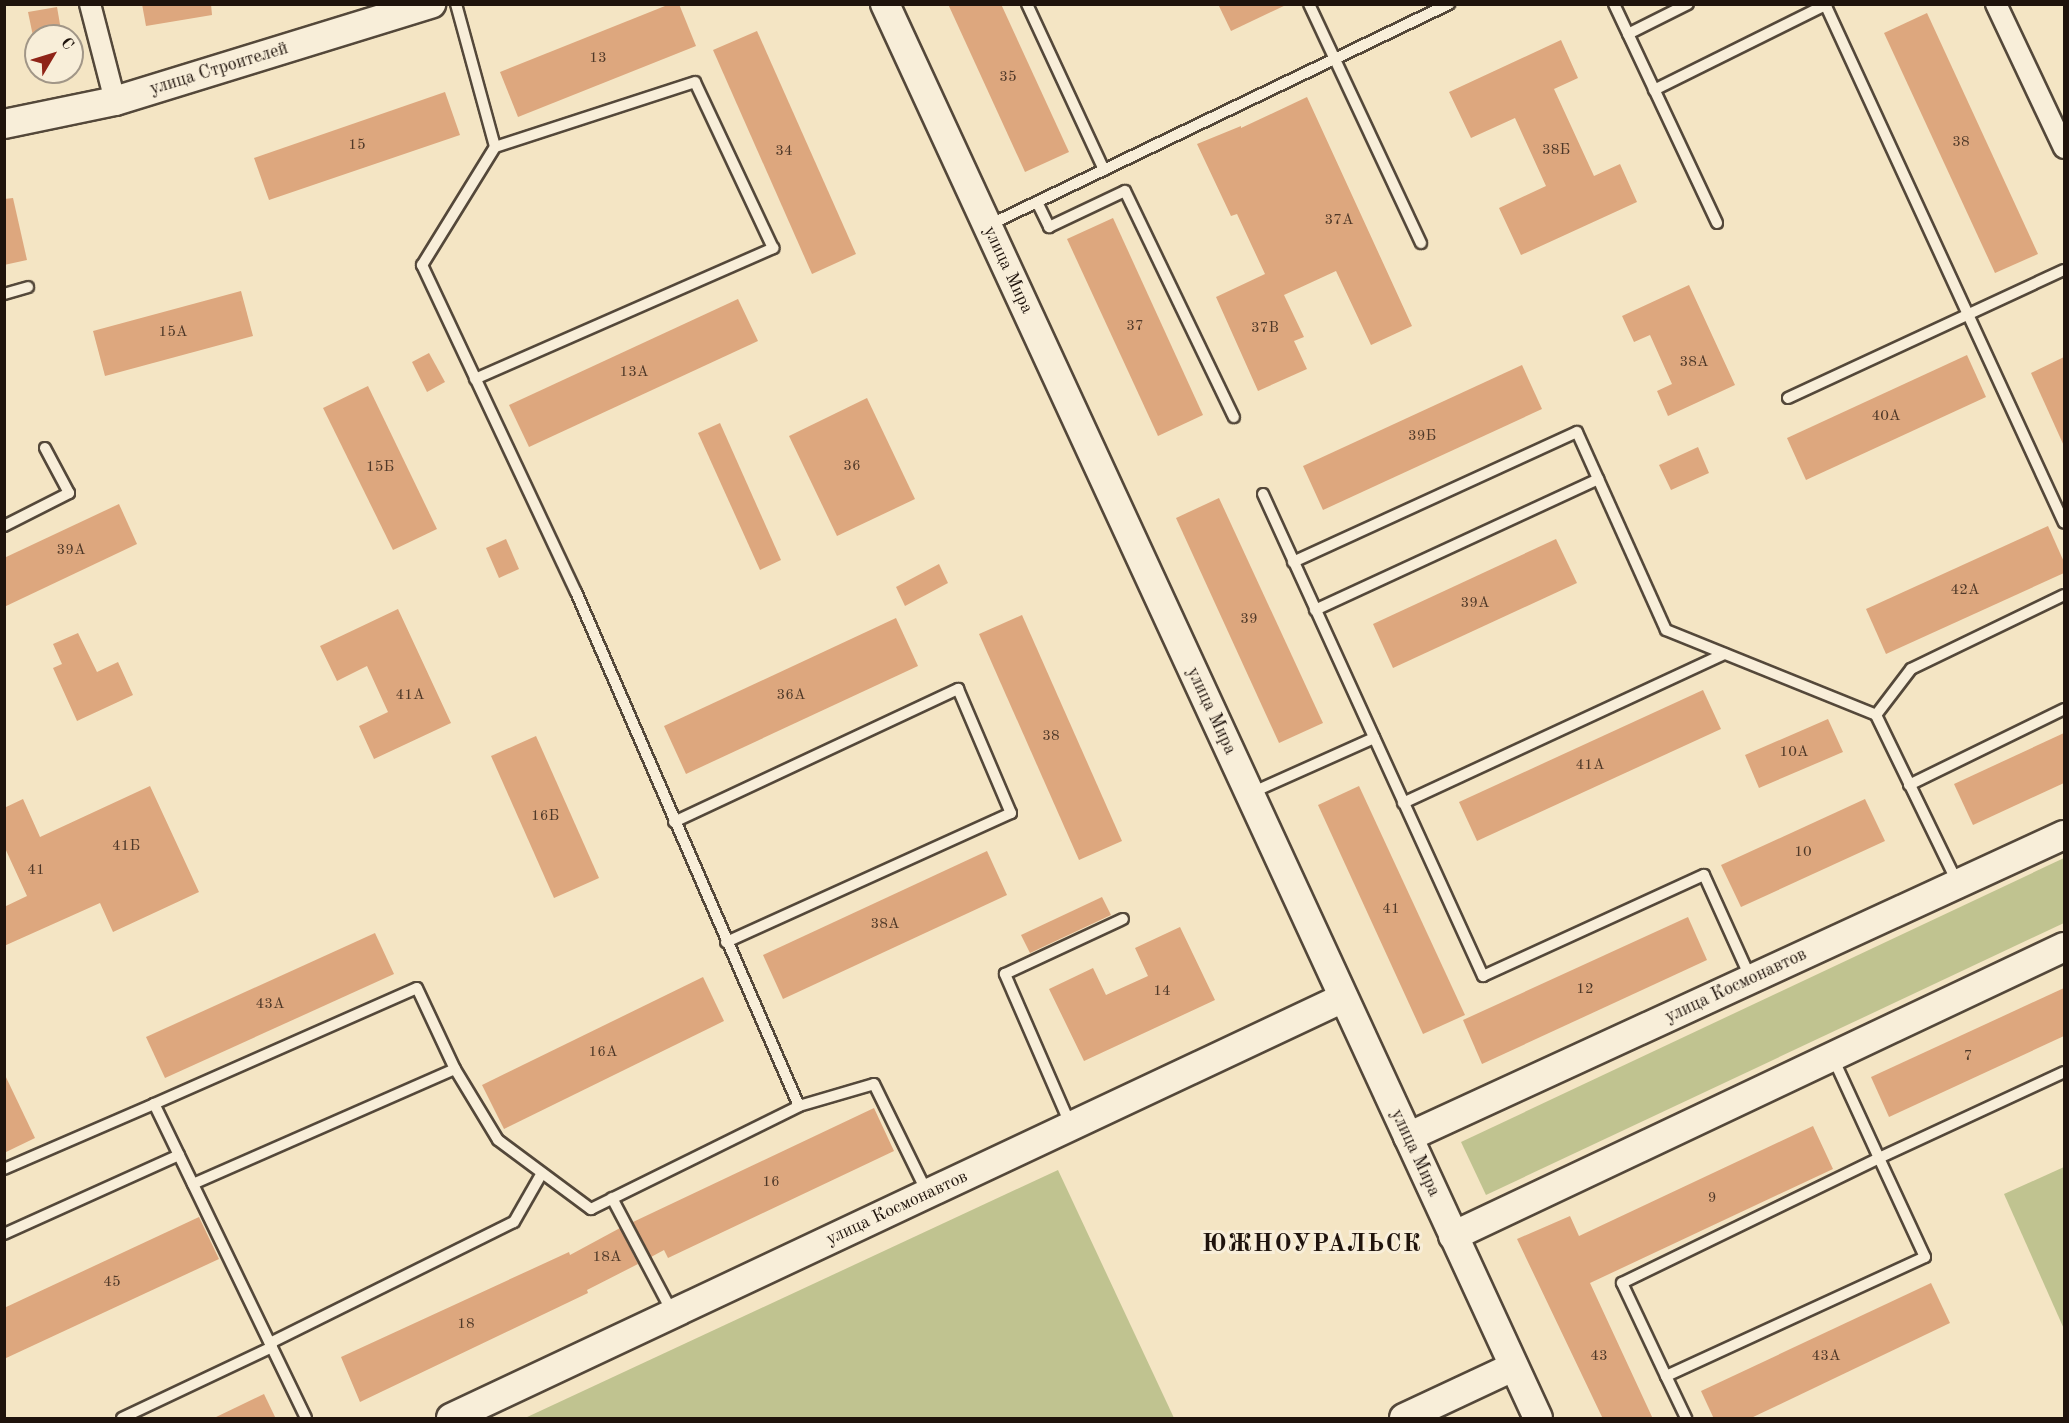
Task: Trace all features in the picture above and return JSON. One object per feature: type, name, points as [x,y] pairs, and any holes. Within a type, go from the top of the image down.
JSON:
[{"type":"street","points":[[90,4],[115,101]]},
{"type":"street","name":"улица Строителей","points":[[4,124],[115,101],[431,4]]},
{"type":"street","name":"улица Мира","points":[[885,4],[1538,1419]]},
{"type":"street","points":[[1996,4],[2064,148]]},
{"type":"street","name":"улица Космонавтов","points":[[1408,1137],[2064,835]]},
{"type":"street","points":[[1453,1236],[2064,947]]},
{"type":"street","name":"улица Космонавтов","points":[[451,1419],[1343,998]]},
{"type":"street","points":[[1404,1419],[1514,1367]]},
{"type":"lane","points":[[456,4],[495,147]]},
{"type":"lane","points":[[1027,4],[1104,170]]},
{"type":"lane","points":[[1309,4],[1421,243]]},
{"type":"lane","points":[[987,226],[1449,4]]},
{"type":"lane","points":[[1614,4],[1717,223]]},
{"type":"lane","points":[[1628,34],[1688,4]]},
{"type":"lane","points":[[1654,90],[1826,5],[2064,523]]},
{"type":"lane","points":[[475,379],[773,248],[695,82],[495,147],[422,265],[475,379],[576,592],[799,1106]]},
{"type":"lane","points":[[1036,202],[1049,227],[1125,191],[1234,417]]},
{"type":"lane","points":[[1788,398],[2064,270]]},
{"type":"lane","points":[[4,294],[28,287]]},
{"type":"lane","points":[[1293,562],[1577,432],[1666,630],[1876,715],[1958,884]]},
{"type":"lane","points":[[4,526],[69,493],[45,448]]},
{"type":"lane","points":[[1315,610],[1598,479]]},
{"type":"lane","points":[[1263,494],[1483,976],[1704,874],[1751,979]]},
{"type":"lane","points":[[1876,715],[1911,669],[2064,595]]},
{"type":"lane","points":[[1403,803],[1724,654]]},
{"type":"lane","points":[[674,822],[958,689],[1011,813],[726,942]]},
{"type":"lane","points":[[1909,785],[2064,709]]},
{"type":"lane","points":[[1249,794],[1374,738]]},
{"type":"lane","points":[[1071,1126],[1005,974],[1123,919]]},
{"type":"lane","points":[[4,1169],[417,988],[455,1069],[498,1140],[591,1209],[799,1106],[874,1084],[928,1194]]},
{"type":"lane","points":[[1666,1376],[1925,1257],[1833,1056]]},
{"type":"lane","points":[[193,1184],[455,1069]]},
{"type":"lane","points":[[1686,1419],[1622,1283],[1879,1158],[2064,1072]]},
{"type":"lane","points":[[154,1104],[306,1419]]},
{"type":"lane","points":[[4,1234],[179,1155]]},
{"type":"lane","points":[[122,1419],[514,1222],[542,1173]]},
{"type":"lane","points":[[612,1198],[673,1314]]},
{"type":"green space","points":[[2064,858],[2064,923],[1486,1195],[1461,1142]]},
{"type":"green space","points":[[2064,1167],[2064,1329],[2004,1194]]},
{"type":"green space","points":[[1058,1170],[1174,1418],[525,1418]]},
{"type":"building","points":[[142,4],[211,4],[212,15],[146,26]]},
{"type":"building","points":[[670,4],[679,4],[696,46],[518,117],[500,72]]},
{"type":"building","points":[[948,4],[1001,4],[1069,152],[1025,172]]},
{"type":"building","points":[[1218,4],[1288,4],[1231,31]]},
{"type":"building","points":[[57,7],[60,24],[30,24],[28,12]]},
{"type":"building","points":[[1927,13],[2038,254],[1995,273],[1884,33]]},
{"type":"building","points":[[757,31],[856,254],[812,274],[713,50]]},
{"type":"building","points":[[1561,40],[1578,78],[1554,89],[1594,176],[1620,164],[1637,202],[1521,255],[1499,208],[1546,186],[1515,118],[1471,138],[1449,92]]},
{"type":"building","points":[[445,92],[460,135],[269,200],[254,158]]},
{"type":"building","points":[[1307,97],[1412,326],[1371,345],[1336,271],[1284,295],[1304,337],[1294,341],[1307,369],[1258,391],[1216,297],[1265,274],[1237,214],[1231,216],[1197,144],[1241,126],[1241,128]]},
{"type":"building","points":[[13,198],[27,260],[4,265],[4,199]]},
{"type":"building","points":[[1113,218],[1203,415],[1158,436],[1067,239]]},
{"type":"building","points":[[1689,285],[1735,385],[1668,416],[1657,391],[1672,384],[1650,335],[1634,342],[1622,316]]},
{"type":"building","points":[[241,291],[253,336],[105,376],[93,331]]},
{"type":"building","points":[[738,299],[758,341],[529,447],[509,405]]},
{"type":"building","points":[[429,353],[445,382],[427,392],[412,362]]},
{"type":"building","points":[[1967,355],[1986,397],[1806,480],[1787,438]]},
{"type":"building","points":[[2064,357],[2064,446],[2031,373]]},
{"type":"building","points":[[1522,365],[1542,409],[1323,510],[1303,466]]},
{"type":"building","points":[[368,386],[437,529],[393,550],[323,408]]},
{"type":"building","points":[[867,398],[915,499],[837,536],[789,436]]},
{"type":"building","points":[[720,423],[781,560],[760,570],[698,433]]},
{"type":"building","points":[[1698,447],[1709,473],[1671,490],[1659,465]]},
{"type":"building","points":[[1219,498],[1323,723],[1279,743],[1176,518]]},
{"type":"building","points":[[119,504],[137,544],[4,607],[4,558]]},
{"type":"building","points":[[2048,526],[2064,562],[2064,573],[1886,654],[1866,609]]},
{"type":"building","points":[[506,539],[519,569],[499,578],[486,548]]},
{"type":"building","points":[[1556,539],[1577,583],[1393,668],[1373,624]]},
{"type":"building","points":[[939,564],[948,583],[905,606],[896,587]]},
{"type":"building","points":[[398,609],[451,723],[374,759],[359,726],[388,712],[367,666],[337,681],[320,646]]},
{"type":"building","points":[[1022,615],[1122,841],[1079,860],[979,634]]},
{"type":"building","points":[[896,618],[918,666],[686,774],[664,726]]},
{"type":"building","points":[[78,633],[97,672],[118,662],[133,695],[77,721],[53,668],[62,664],[53,644]]},
{"type":"building","points":[[1703,690],[1721,729],[1477,841],[1459,802]]},
{"type":"building","points":[[1828,719],[1843,752],[1759,788],[1745,755]]},
{"type":"building","points":[[2064,733],[2064,783],[1973,825],[1954,784]]},
{"type":"building","points":[[536,736],[599,878],[554,898],[491,756]]},
{"type":"building","points":[[150,786],[199,892],[113,932],[100,903],[4,946],[4,907],[27,896],[4,846],[4,808],[23,799],[40,837]]},
{"type":"building","points":[[1359,786],[1465,1015],[1423,1034],[1318,805]]},
{"type":"building","points":[[1865,799],[1885,841],[1741,907],[1721,865]]},
{"type":"building","points":[[987,851],[1007,895],[783,999],[763,955]]},
{"type":"building","points":[[1102,897],[1111,915],[1030,953],[1021,935]]},
{"type":"building","points":[[1688,917],[1707,960],[1482,1064],[1463,1020]]},
{"type":"building","points":[[1180,927],[1215,1000],[1084,1061],[1049,989],[1093,968],[1106,995],[1148,976],[1135,948]]},
{"type":"building","points":[[375,933],[394,974],[165,1078],[146,1037]]},
{"type":"building","points":[[703,977],[724,1021],[504,1129],[482,1085]]},
{"type":"building","points":[[2064,988],[2064,1036],[1889,1117],[1871,1077]]},
{"type":"building","points":[[4,1073],[35,1138],[4,1153]]},
{"type":"building","points":[[874,1108],[894,1151],[668,1258],[664,1250],[651,1257],[633,1222]]},
{"type":"building","points":[[1813,1126],[1833,1169],[1590,1283],[1653,1419],[1603,1419],[1517,1239],[1570,1216],[1579,1236]]},
{"type":"building","points":[[199,1217],[219,1259],[4,1359],[4,1308]]},
{"type":"building","points":[[620,1228],[638,1264],[587,1290],[588,1293],[360,1402],[341,1357],[569,1252],[570,1255]]},
{"type":"building","points":[[1931,1283],[1950,1323],[1749,1419],[1714,1419],[1701,1391]]},
{"type":"building","points":[[264,1394],[276,1419],[212,1419]]},
{"type":"district","name":"ЮЖНОУРАЛЬСК","points":[[1312,1246]]}]
